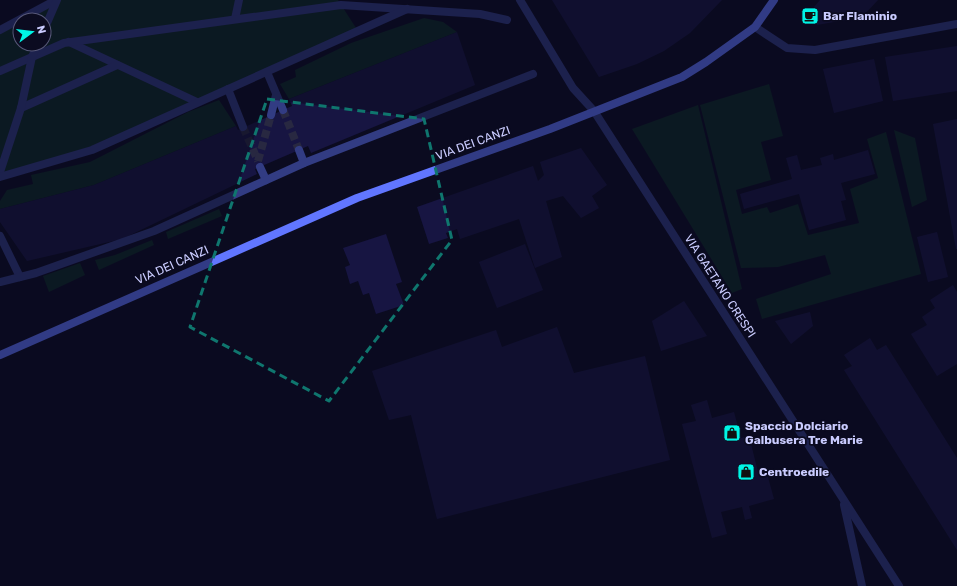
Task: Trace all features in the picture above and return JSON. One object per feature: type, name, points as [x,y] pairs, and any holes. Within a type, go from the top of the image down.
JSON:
[{"type":"street","points":[[52,12],[57,0]]},
{"type":"street","points":[[0,30],[57,0]]},
{"type":"street","points":[[235,19],[239,0]]},
{"type":"street","name":"VIA GAETANO CRESPI","points":[[520,0],[573,88],[594,111],[899,586]]},
{"type":"street","name":"VIA DEI CANZI","points":[[0,355],[357,198],[682,77],[755,27],[774,0]]},
{"type":"street","points":[[0,71],[64,43],[235,19],[340,2],[480,14],[507,20]]},
{"type":"street","points":[[0,177],[92,150],[409,8]]},
{"type":"street","points":[[755,27],[787,48],[815,50],[957,24]]},
{"type":"street","points":[[69,42],[197,102]]},
{"type":"street","points":[[0,172],[21,108],[34,52]]},
{"type":"street","points":[[21,108],[117,65]]},
{"type":"street","points":[[267,72],[282,110]]},
{"type":"street","points":[[0,282],[20,277],[154,231],[304,163],[533,74]]},
{"type":"street","points":[[228,89],[243,127]]},
{"type":"street","points":[[271,115],[276,95]]},
{"type":"street","points":[[299,150],[304,163]]},
{"type":"street","points":[[260,167],[266,180]]},
{"type":"street","points":[[0,236],[20,277]]},
{"type":"street","points":[[843,499],[862,586]]},
{"type":"highlighted area","points":[[267,99],[424,119],[452,240],[329,401],[190,327]]},
{"type":"green space","points":[[56,0],[338,0],[358,31],[92,150],[0,177],[0,30],[12,24],[12,52],[52,52],[52,12],[34,12]]},
{"type":"green space","points":[[424,18],[443,22],[457,32],[289,99],[280,84],[296,77],[295,70],[351,43]]},
{"type":"green space","points":[[769,84],[783,136],[761,142],[771,180],[736,190],[742,214],[767,207],[770,213],[798,204],[808,235],[859,223],[850,189],[878,178],[867,139],[886,132],[921,274],[762,319],[756,299],[831,274],[825,255],[778,267],[741,268],[700,105]]},
{"type":"green space","points":[[219,100],[236,126],[94,185],[0,209],[0,201],[7,190],[33,184],[31,175],[90,162],[188,112]]},
{"type":"green space","points":[[698,105],[742,289],[732,293],[632,129]]},
{"type":"green space","points":[[894,130],[915,138],[927,200],[912,207]]},
{"type":"green space","points":[[219,209],[222,216],[168,239],[166,232]]},
{"type":"green space","points":[[152,240],[154,245],[99,270],[95,260],[115,255]]},
{"type":"green space","points":[[80,263],[85,275],[49,292],[43,276]]},
{"type":"building","points":[[552,0],[722,0],[690,33],[664,51],[637,64],[599,77]]},
{"type":"building","points":[[820,0],[878,0],[862,17],[817,25],[814,7]]},
{"type":"building","points":[[457,32],[475,85],[311,153],[308,146],[255,169],[257,174],[122,239],[27,261],[0,222],[0,209],[94,185],[236,126],[238,130],[292,106],[289,99]]},
{"type":"building","points":[[957,46],[957,91],[893,101],[885,57]]},
{"type":"building","points":[[874,59],[883,101],[834,113],[823,69]]},
{"type":"building","points":[[957,119],[957,249],[956,249],[933,124]]},
{"type":"building","points":[[581,148],[607,185],[592,196],[599,208],[581,218],[563,196],[546,201],[562,257],[535,268],[519,219],[460,239],[457,229],[446,233],[448,238],[429,244],[417,207],[533,166],[538,181],[544,175],[540,162]]},
{"type":"building","points":[[868,150],[875,174],[841,183],[846,200],[841,201],[846,220],[809,230],[799,194],[744,209],[740,194],[792,179],[786,158],[797,155],[801,170],[822,165],[820,158],[833,154],[834,160]]},
{"type":"building","points":[[937,232],[948,277],[928,282],[917,237]]},
{"type":"building","points":[[386,234],[402,282],[396,284],[404,305],[376,314],[369,293],[363,295],[358,281],[350,284],[345,267],[350,265],[343,248]]},
{"type":"building","points":[[525,244],[543,290],[497,308],[479,262]]},
{"type":"building","points":[[953,285],[957,292],[957,364],[937,376],[911,334],[927,325],[922,317],[935,308],[930,300]]},
{"type":"building","points":[[684,301],[707,336],[661,351],[652,321]]},
{"type":"building","points":[[810,312],[813,326],[791,344],[775,321]]},
{"type":"building","points":[[557,327],[574,373],[645,356],[670,460],[437,519],[411,415],[389,420],[372,371],[496,330],[502,347]]},
{"type":"building","points":[[870,338],[877,350],[886,345],[957,458],[957,550],[844,370],[852,366],[844,355]]},
{"type":"building","points":[[707,400],[712,418],[734,412],[741,438],[749,436],[758,472],[766,470],[774,499],[749,506],[752,518],[745,520],[742,507],[721,512],[727,534],[712,538],[682,424],[696,421],[691,405]]},
{"type":"tunnel","points":[[283,110],[299,150]]},
{"type":"tunnel","points":[[258,161],[271,115]]},
{"type":"tunnel","points":[[243,127],[258,161]]},
{"type":"place","name":"Bar Flaminio","points":[[810,16]]},
{"type":"place","name":"Spaccio Dolciario Galbusera Tre Marie","points":[[732,433]]},
{"type":"place","name":"Centroedile","points":[[746,472]]}]
